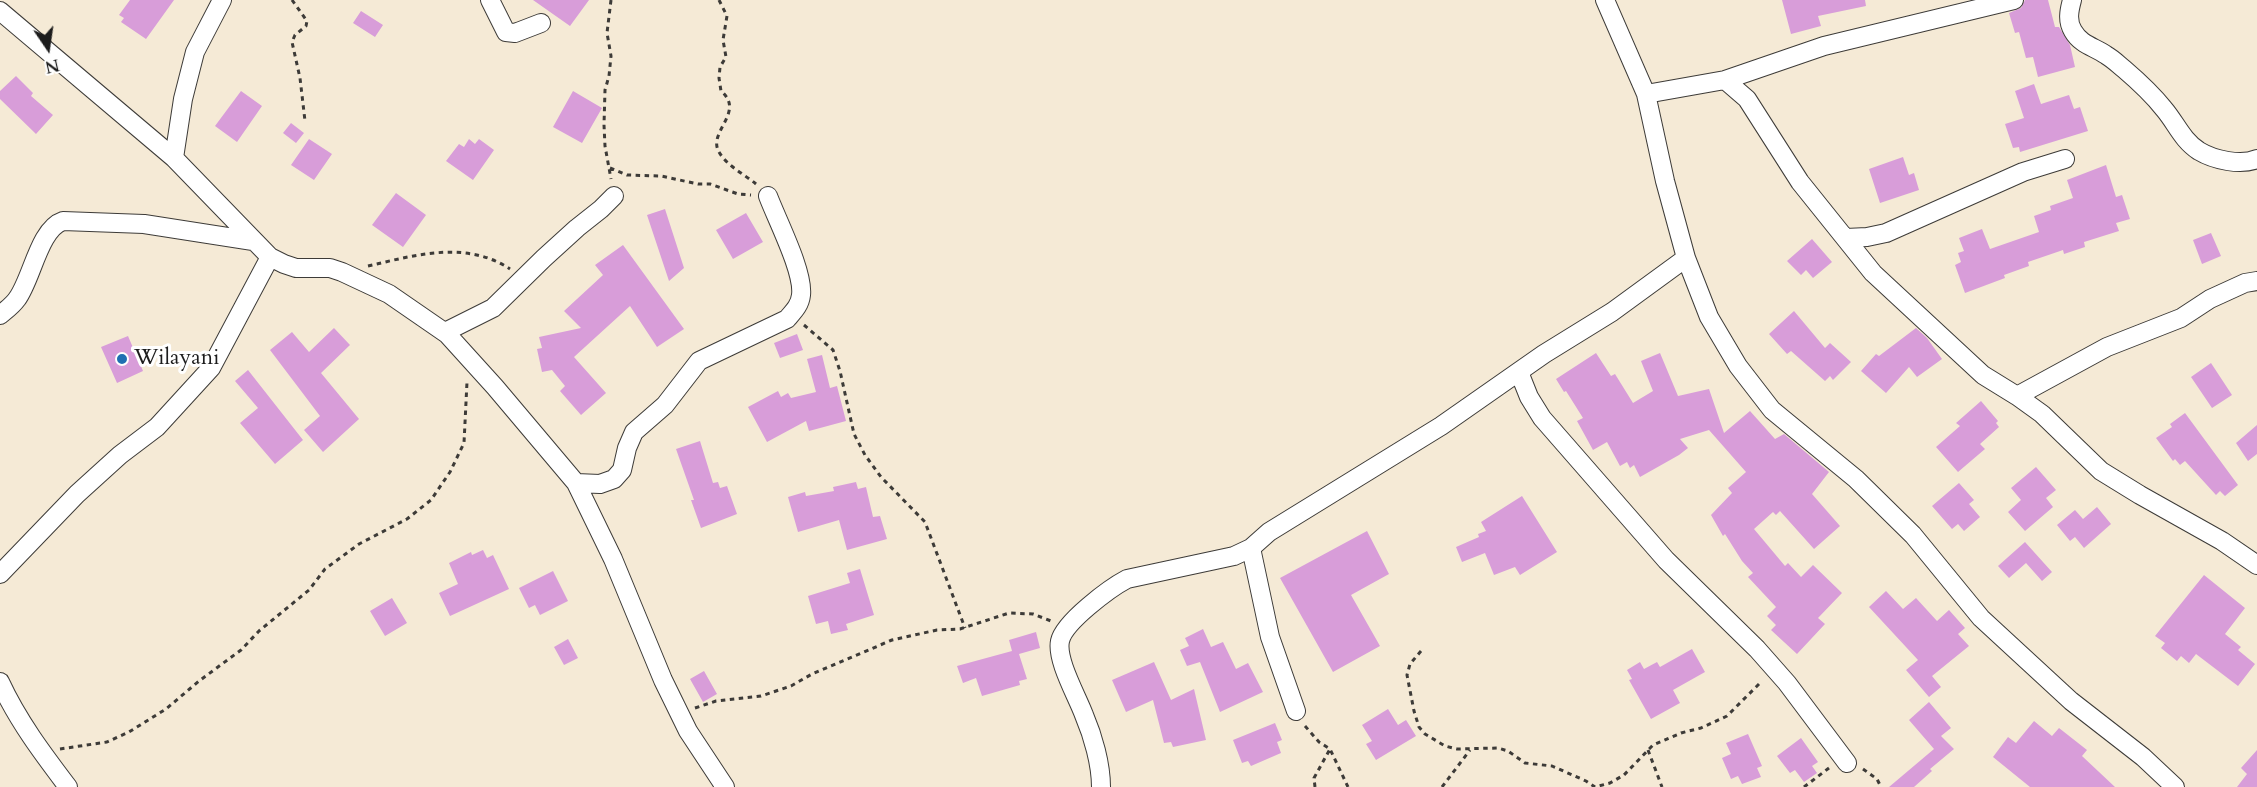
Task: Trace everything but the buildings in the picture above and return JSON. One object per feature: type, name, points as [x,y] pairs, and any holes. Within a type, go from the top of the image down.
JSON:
[{"type":"street","points":[[174,158],[183,99],[195,52],[222,0]]},
{"type":"street","points":[[490,0],[506,32],[515,33],[541,23]]},
{"type":"street","points":[[1605,0],[1646,94],[1665,181],[1686,258],[1708,317],[1738,366],[1772,410],[1856,479],[1913,535],[1981,618],[2071,701],[2143,757],[2175,787]]},
{"type":"street","points":[[1646,94],[1725,80],[1824,46],[2014,0]]},
{"type":"street","points":[[2072,0],[2069,13],[2074,33],[2083,43],[2106,54],[2126,71],[2164,109],[2191,145],[2216,158],[2256,162]]},
{"type":"street","points":[[0,11],[174,158],[270,257],[296,268],[330,268],[342,272],[388,294],[445,332],[576,483],[614,559],[663,680],[680,715],[725,787]]},
{"type":"street","points":[[1725,80],[1748,99],[1800,182],[1873,273],[1983,375],[2042,414],[2101,471],[2222,541],[2257,565]]},
{"type":"street","points":[[1846,238],[1886,233],[2023,172],[2065,159]]},
{"type":"street","points":[[576,483],[600,484],[614,479],[622,470],[627,448],[634,432],[664,405],[699,361],[787,319],[797,308],[801,294],[798,272],[766,194]]},
{"type":"street","points":[[445,332],[493,308],[614,196]]},
{"type":"street","points":[[0,315],[21,294],[51,227],[63,221],[144,224],[253,241]]},
{"type":"street","points":[[0,574],[77,494],[120,455],[157,427],[211,368],[270,257]]},
{"type":"street","points":[[1101,787],[1096,754],[1085,716],[1059,650],[1060,640],[1066,627],[1112,587],[1127,579],[1234,556],[1251,548],[1269,532],[1442,426],[1544,354],[1612,312],[1686,258]]},
{"type":"street","points":[[2017,396],[2107,347],[2181,318],[2210,299],[2257,280]]},
{"type":"street","points":[[1519,372],[1529,397],[1542,418],[1666,560],[1774,669],[1847,763]]},
{"type":"street","points":[[1251,548],[1270,637],[1296,711]]},
{"type":"street","points":[[0,682],[12,708],[68,787]]},
{"type":"path","points":[[292,0],[307,24],[296,34],[292,42],[300,78],[305,121]]},
{"type":"path","points":[[611,0],[607,33],[611,56],[605,90],[604,114],[605,146],[614,196]]},
{"type":"path","points":[[719,0],[727,16],[723,40],[726,57],[720,67],[719,78],[721,91],[727,96],[730,105],[727,120],[717,141],[718,150],[726,161],[766,194]]},
{"type":"path","points":[[610,168],[627,175],[661,176],[698,184],[710,184],[745,196],[766,194]]},
{"type":"path","points":[[342,272],[436,252],[465,252],[498,260],[524,278]]},
{"type":"path","points":[[791,314],[818,335],[832,350],[840,371],[854,434],[865,455],[881,477],[925,522],[965,628]]},
{"type":"path","points":[[41,751],[76,748],[107,741],[129,732],[166,709],[199,681],[242,650],[267,625],[309,590],[325,569],[359,544],[407,519],[431,500],[450,472],[464,443],[469,358]]},
{"type":"path","points":[[680,715],[716,701],[761,696],[791,686],[812,674],[892,640],[937,630],[965,628],[1009,613],[1033,614],[1066,627]]},
{"type":"path","points":[[1421,651],[1410,664],[1407,675],[1408,688],[1419,727],[1432,740],[1445,746],[1470,749],[1498,748],[1508,751],[1524,763],[1552,766],[1595,787],[1610,783],[1624,775],[1648,750],[1665,739],[1701,728],[1727,716],[1774,669]]},
{"type":"path","points":[[1296,711],[1309,731],[1319,742],[1330,749],[1348,787]]},
{"type":"path","points":[[1315,787],[1314,778],[1330,749]]},
{"type":"path","points":[[1442,787],[1470,749]]},
{"type":"path","points":[[1648,750],[1662,787]]},
{"type":"path","points":[[1804,787],[1825,770],[1847,763],[1862,768],[1876,779],[1881,787]]},
{"type":"place","name":"Wilayani","points":[[122,359]]}]
